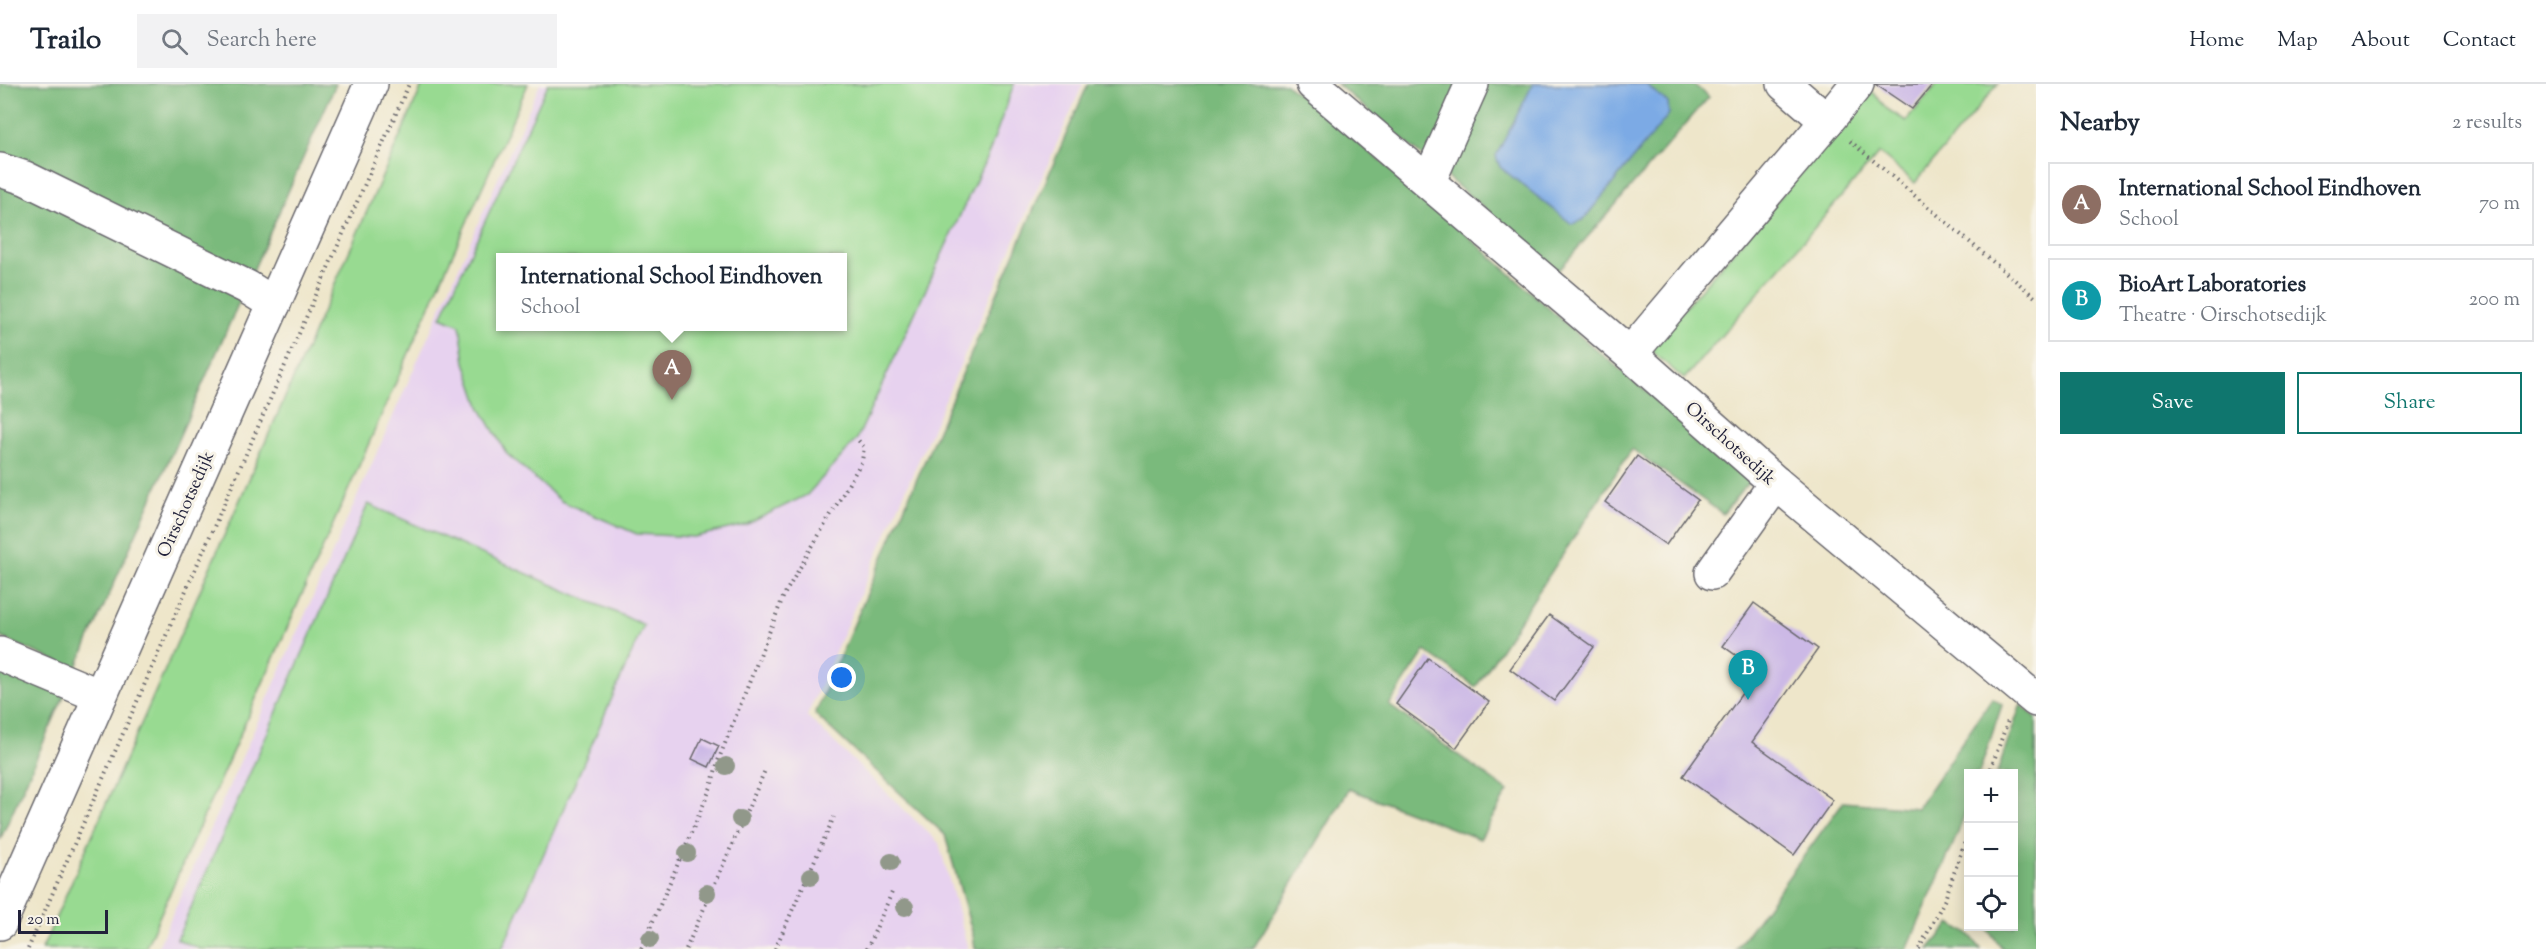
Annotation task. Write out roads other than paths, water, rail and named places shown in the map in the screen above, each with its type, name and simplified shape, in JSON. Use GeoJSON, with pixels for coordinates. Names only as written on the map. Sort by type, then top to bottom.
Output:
{"type":"FeatureCollection","features":[{"type":"Feature","properties":{"kind":"street","name":"Oirschotsedijk"},"geometry":{"type":"LineString","coordinates":[[0,923],[371,84]]}},
{"type":"Feature","properties":{"kind":"street","name":"Oirschotsedijk"},"geometry":{"type":"LineString","coordinates":[[1313,84],[1630,354],[1776,483],[2028,693]]}},
{"type":"Feature","properties":{"kind":"street"},"geometry":{"type":"LineString","coordinates":[[1429,181],[1472,84]]}},
{"type":"Feature","properties":{"kind":"street"},"geometry":{"type":"LineString","coordinates":[[1784,84],[1827,121]]}},
{"type":"Feature","properties":{"kind":"street"},"geometry":{"type":"LineString","coordinates":[[1630,354],[1857,84]]}},
{"type":"Feature","properties":{"kind":"street"},"geometry":{"type":"LineString","coordinates":[[0,170],[46,188],[247,287],[274,304]]}},
{"type":"Feature","properties":{"kind":"street"},"geometry":{"type":"LineString","coordinates":[[1712,573],[1776,483]]}},
{"type":"Feature","properties":{"kind":"street"},"geometry":{"type":"LineString","coordinates":[[0,654],[100,696]]}},
{"type":"Feature","properties":{"kind":"water"},"geometry":{"type":"Polygon","coordinates":[[[1533,84],[1645,84],[1668,103],[1669,114],[1583,220],[1572,224],[1500,167],[1496,156],[1533,84]]]}},
{"type":"Feature","properties":{"kind":"place","name":"International School Eindhoven"},"geometry":{"type":"Point","coordinates":[672,400]}},
{"type":"Feature","properties":{"kind":"place","name":"BioArt Laboratories"},"geometry":{"type":"Point","coordinates":[1748,700]}}]}
